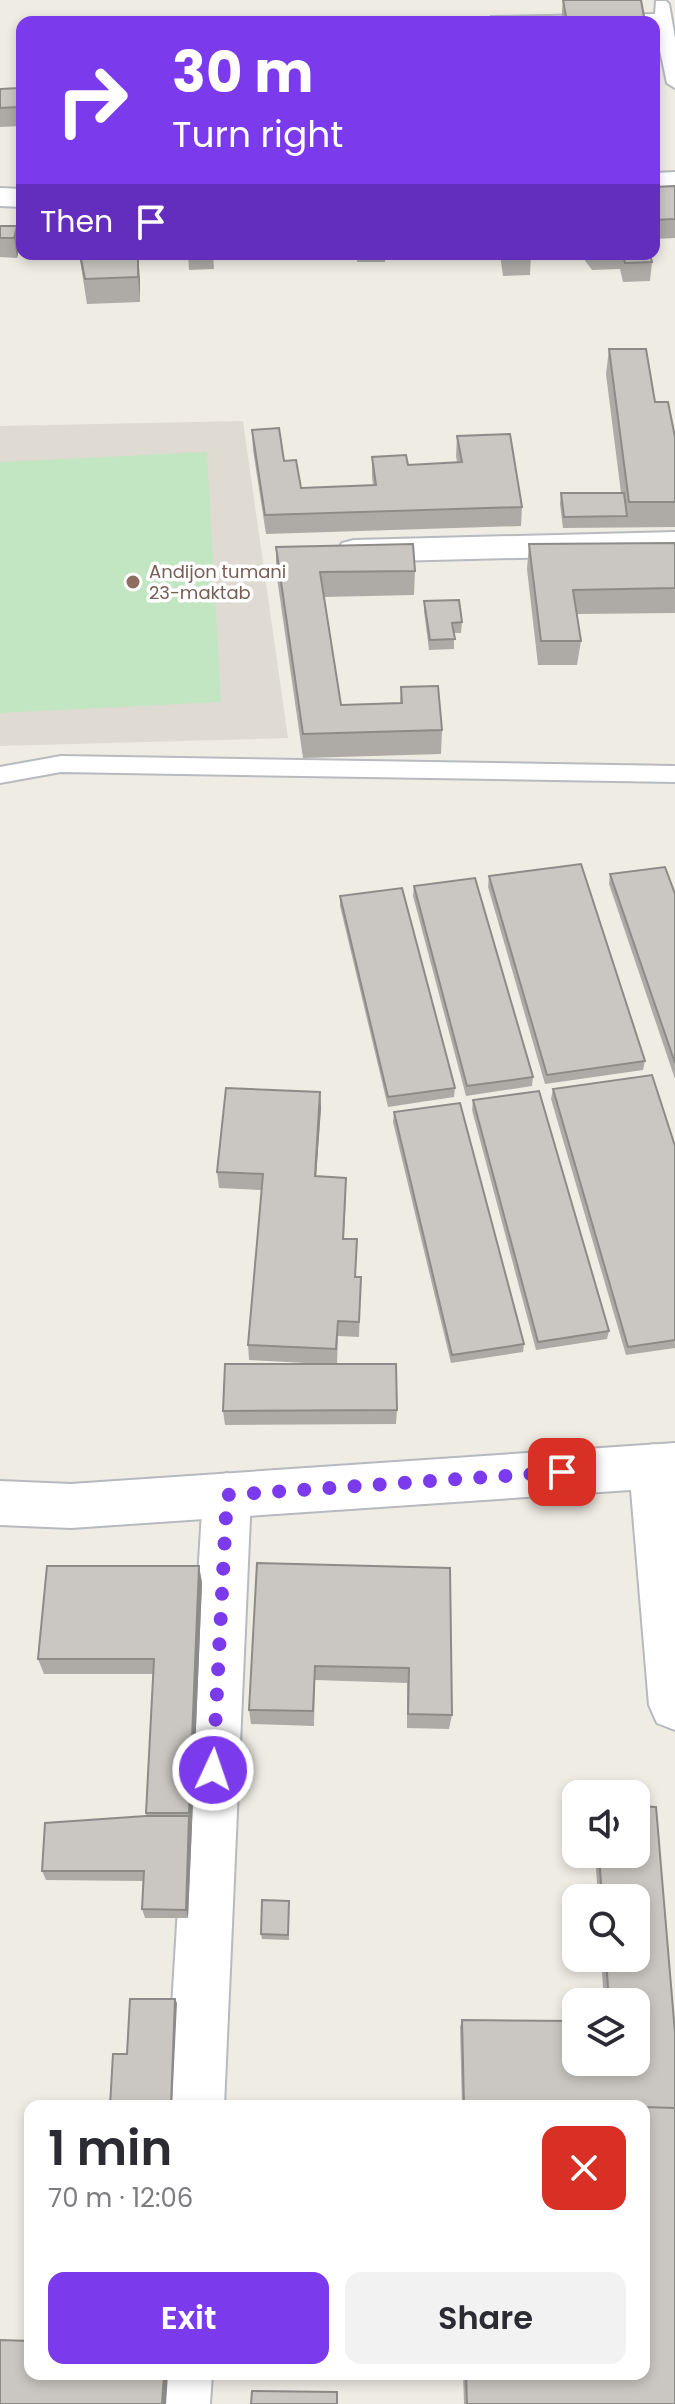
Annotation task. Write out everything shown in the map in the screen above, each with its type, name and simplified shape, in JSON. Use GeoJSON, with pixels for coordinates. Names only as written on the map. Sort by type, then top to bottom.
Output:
{"type":"FeatureCollection","features":[{"type":"Feature","properties":{"kind":"street"},"geometry":{"type":"LineString","coordinates":[[319,552],[675,543]]}},
{"type":"Feature","properties":{"kind":"street"},"geometry":{"type":"LineString","coordinates":[[0,1503],[71,1506],[664,1466],[675,1705]]}},
{"type":"Feature","properties":{"kind":"street"},"geometry":{"type":"LineString","coordinates":[[195,2100],[227,1495]]}},
{"type":"Feature","properties":{"kind":"street"},"geometry":{"type":"LineString","coordinates":[[179,2404],[181,2380]]}},
{"type":"Feature","properties":{"kind":"lane"},"geometry":{"type":"LineString","coordinates":[[660,0],[675,83]]}},
{"type":"Feature","properties":{"kind":"lane"},"geometry":{"type":"LineString","coordinates":[[660,18],[664,18]]}},
{"type":"Feature","properties":{"kind":"lane"},"geometry":{"type":"LineString","coordinates":[[0,775],[61,764],[675,774]]}},
{"type":"Feature","properties":{"kind":"shaded area","name":"Andijon tumani 23-maktab"},"geometry":{"type":"Polygon","coordinates":[[[243,421],[288,738],[0,746],[0,426],[243,421]]]}},
{"type":"Feature","properties":{"kind":"green space","name":"Andijon tumani 23-maktab"},"geometry":{"type":"Polygon","coordinates":[[[207,452],[221,702],[0,713],[0,462],[207,452]]]}},
{"type":"Feature","properties":{"kind":"building"},"geometry":{"type":"Polygon","coordinates":[[[563,0],[641,0],[644,16],[566,16],[563,0]]]}},
{"type":"Feature","properties":{"kind":"building"},"geometry":{"type":"Polygon","coordinates":[[[16,88],[16,107],[0,108],[0,89],[16,88]]]}},
{"type":"Feature","properties":{"kind":"building"},"geometry":{"type":"Polygon","coordinates":[[[675,186],[675,219],[660,220],[660,187],[675,186]]]}},
{"type":"Feature","properties":{"kind":"building"},"geometry":{"type":"Polygon","coordinates":[[[0,226],[16,226],[14,238],[0,238],[0,226]]]}},
{"type":"Feature","properties":{"kind":"building"},"geometry":{"type":"Polygon","coordinates":[[[81,260],[138,260],[138,277],[85,279],[81,260]]]}},
{"type":"Feature","properties":{"kind":"building"},"geometry":{"type":"Polygon","coordinates":[[[624,260],[652,262],[625,263],[624,260]]]}},
{"type":"Feature","properties":{"kind":"building"},"geometry":{"type":"Polygon","coordinates":[[[609,349],[646,349],[655,402],[668,402],[675,437],[675,502],[629,502],[609,349]]]}},
{"type":"Feature","properties":{"kind":"building"},"geometry":{"type":"Polygon","coordinates":[[[279,428],[284,461],[296,460],[301,488],[376,485],[372,457],[406,455],[408,465],[462,462],[457,436],[510,434],[522,507],[265,515],[252,430],[279,428]]]}},
{"type":"Feature","properties":{"kind":"building"},"geometry":{"type":"Polygon","coordinates":[[[561,493],[624,493],[627,516],[564,517],[561,493]]]}},
{"type":"Feature","properties":{"kind":"building"},"geometry":{"type":"Polygon","coordinates":[[[675,543],[675,588],[573,590],[581,641],[541,641],[529,544],[675,543]]]}},
{"type":"Feature","properties":{"kind":"building"},"geometry":{"type":"Polygon","coordinates":[[[413,544],[415,571],[320,572],[341,705],[402,703],[401,687],[438,686],[442,730],[303,734],[276,547],[413,544]]]}},
{"type":"Feature","properties":{"kind":"building"},"geometry":{"type":"Polygon","coordinates":[[[459,600],[462,622],[452,623],[455,639],[430,640],[424,601],[459,600]]]}},
{"type":"Feature","properties":{"kind":"building"},"geometry":{"type":"Polygon","coordinates":[[[581,864],[645,1061],[547,1075],[489,876],[581,864]]]}},
{"type":"Feature","properties":{"kind":"building"},"geometry":{"type":"Polygon","coordinates":[[[665,867],[675,894],[675,1063],[610,874],[665,867]]]}},
{"type":"Feature","properties":{"kind":"building"},"geometry":{"type":"Polygon","coordinates":[[[475,878],[533,1077],[467,1086],[414,886],[475,878]]]}},
{"type":"Feature","properties":{"kind":"building"},"geometry":{"type":"Polygon","coordinates":[[[402,888],[455,1088],[388,1097],[340,896],[402,888]]]}},
{"type":"Feature","properties":{"kind":"building"},"geometry":{"type":"Polygon","coordinates":[[[652,1075],[675,1146],[675,1340],[628,1347],[553,1089],[652,1075]]]}},
{"type":"Feature","properties":{"kind":"building"},"geometry":{"type":"Polygon","coordinates":[[[226,1088],[320,1092],[315,1176],[346,1178],[343,1239],[357,1239],[355,1277],[361,1277],[359,1322],[338,1321],[336,1349],[248,1345],[263,1174],[217,1172],[226,1088]]]}},
{"type":"Feature","properties":{"kind":"building"},"geometry":{"type":"Polygon","coordinates":[[[539,1091],[609,1331],[538,1342],[473,1100],[539,1091]]]}},
{"type":"Feature","properties":{"kind":"building"},"geometry":{"type":"Polygon","coordinates":[[[460,1103],[524,1344],[452,1355],[394,1112],[460,1103]]]}},
{"type":"Feature","properties":{"kind":"building"},"geometry":{"type":"Polygon","coordinates":[[[225,1364],[396,1364],[397,1410],[223,1411],[225,1364]]]}},
{"type":"Feature","properties":{"kind":"building"},"geometry":{"type":"Polygon","coordinates":[[[257,1563],[450,1568],[452,1715],[408,1714],[409,1668],[315,1666],[313,1711],[249,1710],[257,1563]]]}},
{"type":"Feature","properties":{"kind":"building"},"geometry":{"type":"Polygon","coordinates":[[[47,1566],[199,1566],[189,1813],[146,1813],[154,1659],[38,1659],[47,1566]]]}},
{"type":"Feature","properties":{"kind":"building"},"geometry":{"type":"Polygon","coordinates":[[[650,1807],[656,1807],[675,2033],[675,2108],[650,2107],[650,2100],[464,2100],[462,2020],[562,2021],[562,2076],[650,2076],[650,1988],[608,1988],[607,1972],[650,1972],[650,1884],[601,1884],[600,1868],[650,1868],[650,1807]]]}},
{"type":"Feature","properties":{"kind":"building"},"geometry":{"type":"Polygon","coordinates":[[[189,1816],[186,1910],[142,1909],[144,1871],[42,1871],[45,1823],[189,1816]]]}},
{"type":"Feature","properties":{"kind":"building"},"geometry":{"type":"Polygon","coordinates":[[[262,1900],[289,1901],[288,1935],[261,1934],[262,1900]]]}},
{"type":"Feature","properties":{"kind":"building"},"geometry":{"type":"Polygon","coordinates":[[[130,1999],[175,1999],[171,2100],[110,2100],[113,2054],[127,2054],[130,1999]]]}},
{"type":"Feature","properties":{"kind":"building"},"geometry":{"type":"Polygon","coordinates":[[[650,2107],[675,2108],[675,2404],[467,2404],[466,2380],[650,2380],[650,2107]]]}},
{"type":"Feature","properties":{"kind":"building"},"geometry":{"type":"Polygon","coordinates":[[[0,2340],[24,2341],[24,2380],[164,2380],[162,2404],[0,2404],[0,2340]]]}},
{"type":"Feature","properties":{"kind":"building"},"geometry":{"type":"Polygon","coordinates":[[[252,2391],[337,2392],[337,2404],[251,2404],[252,2391]]]}},
{"type":"Feature","properties":{"kind":"place","name":"Andijon tumani 23-maktab"},"geometry":{"type":"Point","coordinates":[133,582]}},
{"type":"Feature","properties":{"kind":"route"},"geometry":{"type":"LineString","coordinates":[[213,1770],[227,1495],[562,1472]]}}]}
